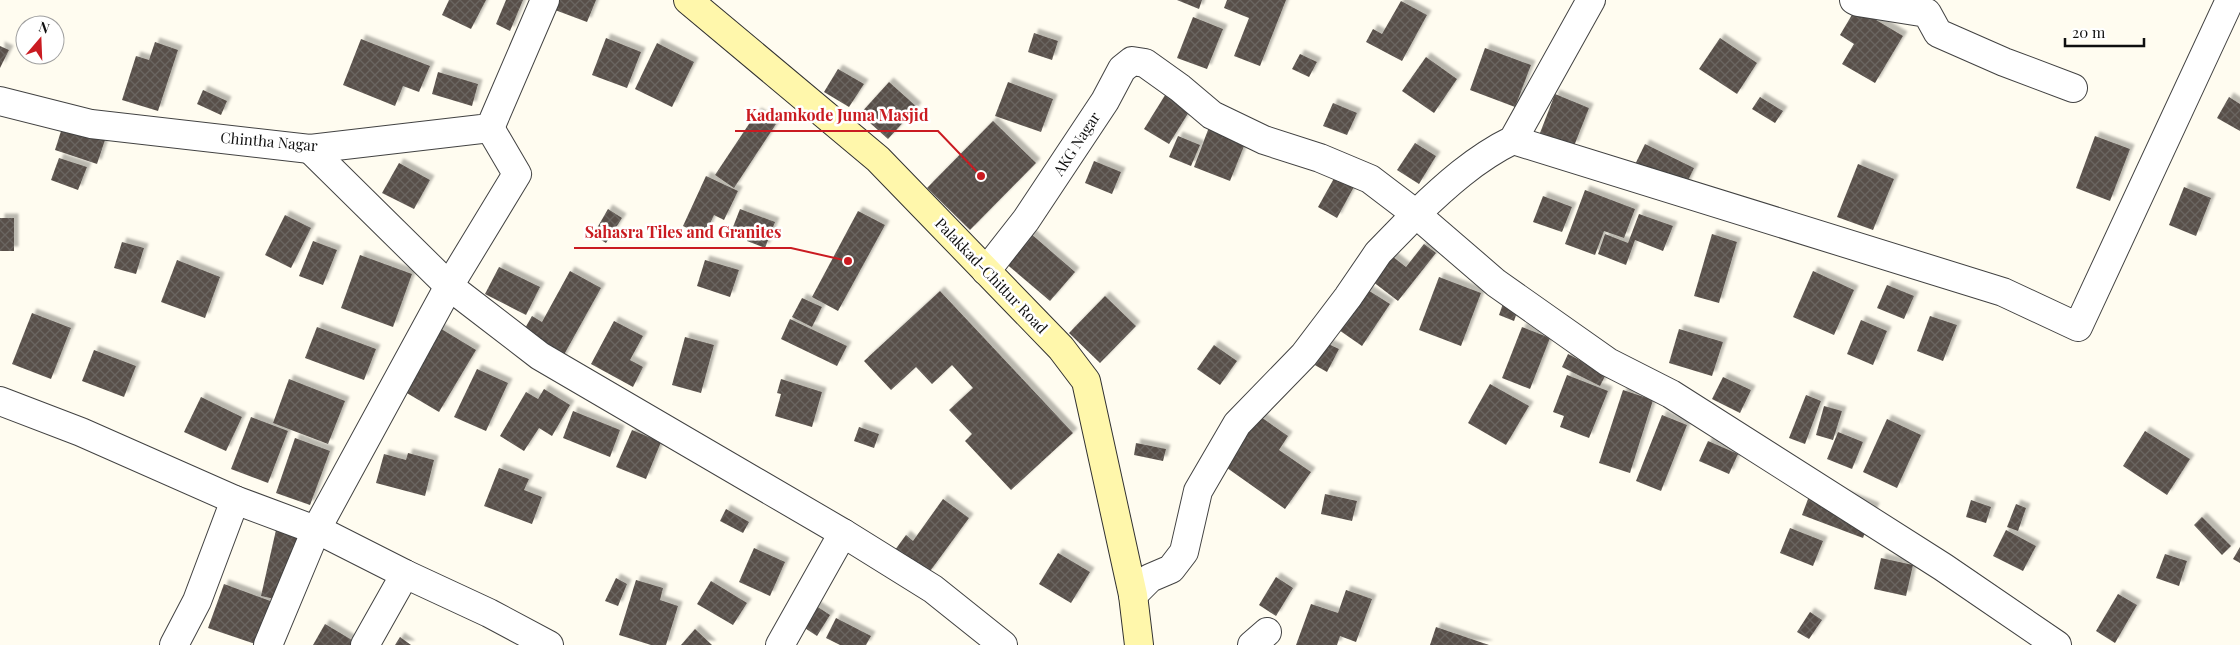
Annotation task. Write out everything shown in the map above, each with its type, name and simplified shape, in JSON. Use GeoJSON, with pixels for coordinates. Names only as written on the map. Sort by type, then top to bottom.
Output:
{"type":"FeatureCollection","features":[{"type":"Feature","properties":{"kind":"main road","name":"Palakkad-Chittur Road"},"geometry":{"type":"LineString","coordinates":[[688,0],[878,159],[1062,348],[1086,381],[1133,595],[1140,645]]}},
{"type":"Feature","properties":{"kind":"street"},"geometry":{"type":"LineString","coordinates":[[268,645],[316,530],[449,286],[517,174],[490,128],[545,0]]}},
{"type":"Feature","properties":{"kind":"street"},"geometry":{"type":"LineString","coordinates":[[1133,595],[1150,578],[1171,569],[1184,552],[1198,491],[1237,424],[1304,355],[1378,253],[1447,184],[1493,150],[1513,140],[1591,0]]}},
{"type":"Feature","properties":{"kind":"street"},"geometry":{"type":"LineString","coordinates":[[1854,0],[1927,13],[1938,33],[2004,62],[2073,88]]}},
{"type":"Feature","properties":{"kind":"street"},"geometry":{"type":"LineString","coordinates":[[1513,140],[2003,292],[2078,327],[2230,0]]}},
{"type":"Feature","properties":{"kind":"street","name":"AKG Nagar"},"geometry":{"type":"LineString","coordinates":[[986,271],[1026,220],[1105,101],[1122,68],[1132,61],[1145,63],[1220,119],[1264,140],[1320,158],[1370,179],[1416,214],[1496,284],[1608,362],[1670,394],[1943,567],[2057,645]]}},
{"type":"Feature","properties":{"kind":"street","name":"Chintha Nagar"},"geometry":{"type":"LineString","coordinates":[[0,101],[91,124],[310,149],[490,128]]}},
{"type":"Feature","properties":{"kind":"street"},"geometry":{"type":"LineString","coordinates":[[310,149],[449,286],[540,356],[843,533],[933,589],[1003,645]]}},
{"type":"Feature","properties":{"kind":"street"},"geometry":{"type":"LineString","coordinates":[[0,401],[80,432],[235,500],[316,530],[489,613],[549,645]]}},
{"type":"Feature","properties":{"kind":"street"},"geometry":{"type":"LineString","coordinates":[[174,645],[197,601],[235,500]]}},
{"type":"Feature","properties":{"kind":"street"},"geometry":{"type":"LineString","coordinates":[[780,645],[843,533]]}},
{"type":"Feature","properties":{"kind":"street"},"geometry":{"type":"LineString","coordinates":[[365,645],[405,574]]}},
{"type":"Feature","properties":{"kind":"building"},"geometry":{"type":"Polygon","coordinates":[[[449,0],[486,0],[471,29],[442,15],[449,0]]]}},
{"type":"Feature","properties":{"kind":"building"},"geometry":{"type":"Polygon","coordinates":[[[506,0],[523,0],[510,31],[496,24],[506,0]]]}},
{"type":"Feature","properties":{"kind":"building"},"geometry":{"type":"Polygon","coordinates":[[[559,0],[596,0],[587,22],[555,10],[559,0]]]}},
{"type":"Feature","properties":{"kind":"building"},"geometry":{"type":"Polygon","coordinates":[[[1177,0],[1202,0],[1199,9],[1177,0]]]}},
{"type":"Feature","properties":{"kind":"building"},"geometry":{"type":"Polygon","coordinates":[[[1227,0],[1286,0],[1260,66],[1234,56],[1249,18],[1224,8],[1227,0]]]}},
{"type":"Feature","properties":{"kind":"building"},"geometry":{"type":"Polygon","coordinates":[[[1401,1],[1427,15],[1402,61],[1366,42],[1373,29],[1382,34],[1401,1]]]}},
{"type":"Feature","properties":{"kind":"building"},"geometry":{"type":"Polygon","coordinates":[[[1856,8],[1903,36],[1875,83],[1842,64],[1854,44],[1840,35],[1856,8]]]}},
{"type":"Feature","properties":{"kind":"building"},"geometry":{"type":"Polygon","coordinates":[[[1193,17],[1223,29],[1207,69],[1177,58],[1193,17]]]}},
{"type":"Feature","properties":{"kind":"building"},"geometry":{"type":"Polygon","coordinates":[[[1034,33],[1058,41],[1052,60],[1028,52],[1034,33]]]}},
{"type":"Feature","properties":{"kind":"building"},"geometry":{"type":"Polygon","coordinates":[[[606,38],[641,52],[627,88],[592,75],[606,38]]]}},
{"type":"Feature","properties":{"kind":"building"},"geometry":{"type":"Polygon","coordinates":[[[1720,38],[1757,63],[1737,94],[1699,69],[1720,38]]]}},
{"type":"Feature","properties":{"kind":"building"},"geometry":{"type":"Polygon","coordinates":[[[361,39],[430,66],[419,92],[403,86],[395,106],[343,85],[361,39]]]}},
{"type":"Feature","properties":{"kind":"building"},"geometry":{"type":"Polygon","coordinates":[[[155,42],[178,50],[158,111],[122,100],[136,56],[149,60],[155,42]]]}},
{"type":"Feature","properties":{"kind":"building"},"geometry":{"type":"Polygon","coordinates":[[[657,43],[694,62],[672,107],[635,89],[657,43]]]}},
{"type":"Feature","properties":{"kind":"building"},"geometry":{"type":"Polygon","coordinates":[[[0,46],[9,50],[0,68],[0,46]]]}},
{"type":"Feature","properties":{"kind":"building"},"geometry":{"type":"Polygon","coordinates":[[[1485,48],[1531,65],[1515,107],[1470,90],[1485,48]]]}},
{"type":"Feature","properties":{"kind":"building"},"geometry":{"type":"Polygon","coordinates":[[[1300,54],[1317,62],[1309,77],[1292,69],[1300,54]]]}},
{"type":"Feature","properties":{"kind":"building"},"geometry":{"type":"Polygon","coordinates":[[[1426,57],[1457,79],[1434,113],[1402,91],[1426,57]]]}},
{"type":"Feature","properties":{"kind":"building"},"geometry":{"type":"Polygon","coordinates":[[[838,69],[864,84],[849,107],[824,92],[838,69]]]}},
{"type":"Feature","properties":{"kind":"building"},"geometry":{"type":"Polygon","coordinates":[[[438,72],[478,84],[472,106],[432,94],[438,72]]]}},
{"type":"Feature","properties":{"kind":"building"},"geometry":{"type":"Polygon","coordinates":[[[889,82],[917,107],[888,139],[860,114],[889,82]]]}},
{"type":"Feature","properties":{"kind":"building"},"geometry":{"type":"Polygon","coordinates":[[[1008,82],[1053,99],[1041,132],[995,116],[1008,82]]]}},
{"type":"Feature","properties":{"kind":"building"},"geometry":{"type":"Polygon","coordinates":[[[203,90],[227,101],[221,115],[197,104],[203,90]]]}},
{"type":"Feature","properties":{"kind":"building"},"geometry":{"type":"Polygon","coordinates":[[[1167,92],[1192,107],[1169,144],[1144,129],[1167,92]]]}},
{"type":"Feature","properties":{"kind":"building"},"geometry":{"type":"Polygon","coordinates":[[[1555,94],[1589,108],[1574,146],[1540,133],[1555,94]]]}},
{"type":"Feature","properties":{"kind":"building"},"geometry":{"type":"Polygon","coordinates":[[[1760,97],[1783,111],[1775,123],[1752,109],[1760,97]]]}},
{"type":"Feature","properties":{"kind":"building"},"geometry":{"type":"Polygon","coordinates":[[[2229,97],[2240,104],[2240,131],[2217,118],[2229,97]]]}},
{"type":"Feature","properties":{"kind":"building"},"geometry":{"type":"Polygon","coordinates":[[[1333,103],[1357,113],[1347,135],[1323,126],[1333,103]]]}},
{"type":"Feature","properties":{"kind":"building"},"geometry":{"type":"Polygon","coordinates":[[[757,112],[776,124],[734,188],[715,175],[757,112]]]}},
{"type":"Feature","properties":{"kind":"building"},"geometry":{"type":"Polygon","coordinates":[[[993,121],[1036,163],[970,230],[927,188],[993,121]]]}},
{"type":"Feature","properties":{"kind":"building"},"geometry":{"type":"Polygon","coordinates":[[[1211,122],[1248,136],[1230,181],[1194,167],[1211,122]]]}},
{"type":"Feature","properties":{"kind":"building"},"geometry":{"type":"Polygon","coordinates":[[[62,128],[105,140],[97,164],[55,150],[62,128]]]}},
{"type":"Feature","properties":{"kind":"building"},"geometry":{"type":"Polygon","coordinates":[[[1178,136],[1200,145],[1191,166],[1169,157],[1178,136]]]}},
{"type":"Feature","properties":{"kind":"building"},"geometry":{"type":"Polygon","coordinates":[[[2095,136],[2130,149],[2110,201],[2076,188],[2095,136]]]}},
{"type":"Feature","properties":{"kind":"building"},"geometry":{"type":"Polygon","coordinates":[[[1415,143],[1436,156],[1419,184],[1397,170],[1415,143]]]}},
{"type":"Feature","properties":{"kind":"building"},"geometry":{"type":"Polygon","coordinates":[[[1645,144],[1694,168],[1676,205],[1627,181],[1645,144]]]}},
{"type":"Feature","properties":{"kind":"building"},"geometry":{"type":"Polygon","coordinates":[[[59,158],[87,167],[78,190],[51,180],[59,158]]]}},
{"type":"Feature","properties":{"kind":"building"},"geometry":{"type":"Polygon","coordinates":[[[1094,161],[1121,172],[1112,194],[1085,183],[1094,161]]]}},
{"type":"Feature","properties":{"kind":"building"},"geometry":{"type":"Polygon","coordinates":[[[399,163],[430,180],[414,209],[382,193],[399,163]]]}},
{"type":"Feature","properties":{"kind":"building"},"geometry":{"type":"Polygon","coordinates":[[[1858,164],[1894,179],[1873,230],[1837,217],[1858,164]]]}},
{"type":"Feature","properties":{"kind":"building"},"geometry":{"type":"Polygon","coordinates":[[[1337,173],[1356,183],[1337,218],[1318,207],[1337,173]]]}},
{"type":"Feature","properties":{"kind":"building"},"geometry":{"type":"Polygon","coordinates":[[[706,176],[738,191],[724,220],[714,215],[704,236],[683,226],[706,176]]]}},
{"type":"Feature","properties":{"kind":"building"},"geometry":{"type":"Polygon","coordinates":[[[2184,187],[2211,198],[2196,236],[2169,225],[2184,187]]]}},
{"type":"Feature","properties":{"kind":"building"},"geometry":{"type":"Polygon","coordinates":[[[1585,190],[1635,209],[1624,238],[1604,231],[1595,255],[1565,244],[1585,190]]]}},
{"type":"Feature","properties":{"kind":"building"},"geometry":{"type":"Polygon","coordinates":[[[1543,196],[1572,207],[1562,232],[1533,222],[1543,196]]]}},
{"type":"Feature","properties":{"kind":"building"},"geometry":{"type":"Polygon","coordinates":[[[608,209],[622,218],[606,243],[593,235],[608,209]]]}},
{"type":"Feature","properties":{"kind":"building"},"geometry":{"type":"Polygon","coordinates":[[[740,209],[775,222],[765,248],[747,241],[750,233],[733,227],[740,209]]]}},
{"type":"Feature","properties":{"kind":"building"},"geometry":{"type":"Polygon","coordinates":[[[858,211],[885,225],[838,311],[812,297],[858,211]]]}},
{"type":"Feature","properties":{"kind":"building"},"geometry":{"type":"Polygon","coordinates":[[[1639,214],[1673,226],[1663,251],[1635,240],[1626,265],[1598,254],[1605,234],[1628,243],[1639,214]]]}},
{"type":"Feature","properties":{"kind":"building"},"geometry":{"type":"Polygon","coordinates":[[[285,215],[311,228],[291,268],[265,255],[285,215]]]}},
{"type":"Feature","properties":{"kind":"building"},"geometry":{"type":"Polygon","coordinates":[[[0,218],[14,218],[14,251],[0,251],[0,218]]]}},
{"type":"Feature","properties":{"kind":"building"},"geometry":{"type":"Polygon","coordinates":[[[1030,233],[1075,272],[1050,301],[1004,262],[1030,233]]]}},
{"type":"Feature","properties":{"kind":"building"},"geometry":{"type":"Polygon","coordinates":[[[1712,234],[1737,242],[1719,303],[1694,296],[1712,234]]]}},
{"type":"Feature","properties":{"kind":"building"},"geometry":{"type":"Polygon","coordinates":[[[313,241],[337,250],[323,285],[299,276],[313,241]]]}},
{"type":"Feature","properties":{"kind":"building"},"geometry":{"type":"Polygon","coordinates":[[[122,242],[144,248],[136,274],[114,268],[122,242]]]}},
{"type":"Feature","properties":{"kind":"building"},"geometry":{"type":"Polygon","coordinates":[[[1424,244],[1436,253],[1398,301],[1368,278],[1388,253],[1406,267],[1424,244]]]}},
{"type":"Feature","properties":{"kind":"building"},"geometry":{"type":"Polygon","coordinates":[[[360,255],[412,274],[393,327],[341,308],[360,255]]]}},
{"type":"Feature","properties":{"kind":"building"},"geometry":{"type":"Polygon","coordinates":[[[177,260],[220,277],[205,318],[161,302],[177,260]]]}},
{"type":"Feature","properties":{"kind":"building"},"geometry":{"type":"Polygon","coordinates":[[[705,260],[739,270],[730,297],[697,286],[705,260]]]}},
{"type":"Feature","properties":{"kind":"building"},"geometry":{"type":"Polygon","coordinates":[[[499,267],[540,287],[526,315],[485,294],[499,267]]]}},
{"type":"Feature","properties":{"kind":"building"},"geometry":{"type":"Polygon","coordinates":[[[570,271],[601,288],[561,360],[520,337],[532,316],[542,322],[570,271]]]}},
{"type":"Feature","properties":{"kind":"building"},"geometry":{"type":"Polygon","coordinates":[[[1813,271],[1854,290],[1834,335],[1793,317],[1813,271]]]}},
{"type":"Feature","properties":{"kind":"building"},"geometry":{"type":"Polygon","coordinates":[[[1439,277],[1481,293],[1461,346],[1419,330],[1439,277]]]}},
{"type":"Feature","properties":{"kind":"building"},"geometry":{"type":"Polygon","coordinates":[[[1887,285],[1914,296],[1904,319],[1877,308],[1887,285]]]}},
{"type":"Feature","properties":{"kind":"building"},"geometry":{"type":"Polygon","coordinates":[[[1363,287],[1390,304],[1362,346],[1336,328],[1363,287]]]}},
{"type":"Feature","properties":{"kind":"building"},"geometry":{"type":"Polygon","coordinates":[[[940,291],[1073,433],[1011,490],[965,441],[972,434],[949,410],[973,388],[952,365],[932,384],[916,367],[891,390],[864,361],[940,291]]]}},
{"type":"Feature","properties":{"kind":"building"},"geometry":{"type":"Polygon","coordinates":[[[1105,296],[1136,326],[1100,363],[1069,333],[1105,296]]]}},
{"type":"Feature","properties":{"kind":"building"},"geometry":{"type":"Polygon","coordinates":[[[802,298],[822,307],[812,327],[792,317],[802,298]]]}},
{"type":"Feature","properties":{"kind":"building"},"geometry":{"type":"Polygon","coordinates":[[[1505,298],[1520,304],[1514,321],[1499,315],[1505,298]]]}},
{"type":"Feature","properties":{"kind":"building"},"geometry":{"type":"Polygon","coordinates":[[[32,313],[71,328],[51,379],[12,364],[32,313]]]}},
{"type":"Feature","properties":{"kind":"building"},"geometry":{"type":"Polygon","coordinates":[[[1930,316],[1957,325],[1943,361],[1917,351],[1930,316]]]}},
{"type":"Feature","properties":{"kind":"building"},"geometry":{"type":"Polygon","coordinates":[[[790,319],[847,346],[837,366],[781,339],[790,319]]]}},
{"type":"Feature","properties":{"kind":"building"},"geometry":{"type":"Polygon","coordinates":[[[1861,320],[1887,331],[1873,365],[1847,354],[1861,320]]]}},
{"type":"Feature","properties":{"kind":"building"},"geometry":{"type":"Polygon","coordinates":[[[614,321],[643,336],[630,360],[643,367],[633,387],[591,364],[614,321]]]}},
{"type":"Feature","properties":{"kind":"building"},"geometry":{"type":"Polygon","coordinates":[[[317,327],[376,349],[364,380],[305,358],[317,327]]]}},
{"type":"Feature","properties":{"kind":"building"},"geometry":{"type":"Polygon","coordinates":[[[438,327],[476,350],[439,412],[400,389],[438,327]]]}},
{"type":"Feature","properties":{"kind":"building"},"geometry":{"type":"Polygon","coordinates":[[[1522,327],[1550,338],[1530,389],[1502,378],[1522,327]]]}},
{"type":"Feature","properties":{"kind":"building"},"geometry":{"type":"Polygon","coordinates":[[[1679,329],[1723,342],[1712,376],[1669,363],[1679,329]]]}},
{"type":"Feature","properties":{"kind":"building"},"geometry":{"type":"Polygon","coordinates":[[[685,337],[714,345],[701,393],[672,385],[685,337]]]}},
{"type":"Feature","properties":{"kind":"building"},"geometry":{"type":"Polygon","coordinates":[[[1324,342],[1339,349],[1327,372],[1313,364],[1324,342]]]}},
{"type":"Feature","properties":{"kind":"building"},"geometry":{"type":"Polygon","coordinates":[[[1214,345],[1237,361],[1220,385],[1197,369],[1214,345]]]}},
{"type":"Feature","properties":{"kind":"building"},"geometry":{"type":"Polygon","coordinates":[[[94,350],[136,366],[124,397],[82,381],[94,350]]]}},
{"type":"Feature","properties":{"kind":"building"},"geometry":{"type":"Polygon","coordinates":[[[1568,354],[1606,374],[1600,386],[1562,367],[1568,354]]]}},
{"type":"Feature","properties":{"kind":"building"},"geometry":{"type":"Polygon","coordinates":[[[477,369],[508,383],[486,431],[454,417],[477,369]]]}},
{"type":"Feature","properties":{"kind":"building"},"geometry":{"type":"Polygon","coordinates":[[[1567,375],[1608,391],[1589,438],[1560,427],[1564,416],[1553,412],[1567,375]]]}},
{"type":"Feature","properties":{"kind":"building"},"geometry":{"type":"Polygon","coordinates":[[[1723,377],[1751,390],[1740,413],[1712,399],[1723,377]]]}},
{"type":"Feature","properties":{"kind":"building"},"geometry":{"type":"Polygon","coordinates":[[[289,379],[345,401],[328,444],[273,423],[289,379]]]}},
{"type":"Feature","properties":{"kind":"building"},"geometry":{"type":"Polygon","coordinates":[[[781,379],[822,392],[812,427],[775,416],[781,394],[777,393],[781,379]]]}},
{"type":"Feature","properties":{"kind":"building"},"geometry":{"type":"Polygon","coordinates":[[[1490,384],[1529,406],[1506,445],[1468,423],[1490,384]]]}},
{"type":"Feature","properties":{"kind":"building"},"geometry":{"type":"Polygon","coordinates":[[[544,389],[570,405],[552,436],[539,428],[524,451],[500,436],[526,392],[538,399],[544,389]]]}},
{"type":"Feature","properties":{"kind":"building"},"geometry":{"type":"Polygon","coordinates":[[[1623,390],[1653,400],[1630,473],[1599,463],[1623,390]]]}},
{"type":"Feature","properties":{"kind":"building"},"geometry":{"type":"Polygon","coordinates":[[[1806,395],[1821,401],[1805,444],[1789,438],[1806,395]]]}},
{"type":"Feature","properties":{"kind":"building"},"geometry":{"type":"Polygon","coordinates":[[[201,397],[242,417],[226,451],[184,432],[201,397]]]}},
{"type":"Feature","properties":{"kind":"building"},"geometry":{"type":"Polygon","coordinates":[[[1824,406],[1842,411],[1833,440],[1816,435],[1824,406]]]}},
{"type":"Feature","properties":{"kind":"building"},"geometry":{"type":"Polygon","coordinates":[[[573,411],[620,430],[610,457],[563,438],[573,411]]]}},
{"type":"Feature","properties":{"kind":"building"},"geometry":{"type":"Polygon","coordinates":[[[1255,413],[1288,436],[1279,450],[1311,472],[1285,509],[1220,463],[1255,413]]]}},
{"type":"Feature","properties":{"kind":"building"},"geometry":{"type":"Polygon","coordinates":[[[1662,415],[1687,425],[1661,491],[1636,481],[1662,415]]]}},
{"type":"Feature","properties":{"kind":"building"},"geometry":{"type":"Polygon","coordinates":[[[251,417],[288,431],[268,483],[231,469],[251,417]]]}},
{"type":"Feature","properties":{"kind":"building"},"geometry":{"type":"Polygon","coordinates":[[[1887,419],[1921,435],[1897,488],[1863,472],[1887,419]]]}},
{"type":"Feature","properties":{"kind":"building"},"geometry":{"type":"Polygon","coordinates":[[[859,427],[879,434],[874,448],[854,441],[859,427]]]}},
{"type":"Feature","properties":{"kind":"building"},"geometry":{"type":"Polygon","coordinates":[[[632,430],[661,442],[646,479],[616,467],[632,430]]]}},
{"type":"Feature","properties":{"kind":"building"},"geometry":{"type":"Polygon","coordinates":[[[2145,431],[2190,459],[2167,495],[2123,466],[2145,431]]]}},
{"type":"Feature","properties":{"kind":"building"},"geometry":{"type":"Polygon","coordinates":[[[1838,432],[1863,442],[1852,469],[1827,459],[1838,432]]]}},
{"type":"Feature","properties":{"kind":"building"},"geometry":{"type":"Polygon","coordinates":[[[295,438],[330,451],[310,505],[276,493],[295,438]]]}},
{"type":"Feature","properties":{"kind":"building"},"geometry":{"type":"Polygon","coordinates":[[[1708,441],[1738,454],[1729,474],[1699,461],[1708,441]]]}},
{"type":"Feature","properties":{"kind":"building"},"geometry":{"type":"Polygon","coordinates":[[[1136,443],[1166,449],[1163,461],[1134,455],[1136,443]]]}},
{"type":"Feature","properties":{"kind":"building"},"geometry":{"type":"Polygon","coordinates":[[[408,453],[434,460],[425,496],[376,483],[384,454],[406,460],[408,453]]]}},
{"type":"Feature","properties":{"kind":"building"},"geometry":{"type":"Polygon","coordinates":[[[499,468],[529,479],[524,490],[542,497],[532,524],[484,506],[499,468]]]}},
{"type":"Feature","properties":{"kind":"building"},"geometry":{"type":"Polygon","coordinates":[[[1814,483],[1875,507],[1863,538],[1802,515],[1814,483]]]}},
{"type":"Feature","properties":{"kind":"building"},"geometry":{"type":"Polygon","coordinates":[[[1325,494],[1357,501],[1352,521],[1321,514],[1325,494]]]}},
{"type":"Feature","properties":{"kind":"building"},"geometry":{"type":"Polygon","coordinates":[[[943,499],[969,518],[928,574],[895,550],[906,535],[913,541],[943,499]]]}},
{"type":"Feature","properties":{"kind":"building"},"geometry":{"type":"Polygon","coordinates":[[[1971,500],[1991,507],[1986,523],[1966,517],[1971,500]]]}},
{"type":"Feature","properties":{"kind":"building"},"geometry":{"type":"Polygon","coordinates":[[[2016,504],[2026,508],[2018,531],[2007,527],[2016,504]]]}},
{"type":"Feature","properties":{"kind":"building"},"geometry":{"type":"Polygon","coordinates":[[[726,509],[749,522],[743,533],[720,521],[726,509]]]}},
{"type":"Feature","properties":{"kind":"building"},"geometry":{"type":"Polygon","coordinates":[[[2202,517],[2231,546],[2222,555],[2194,525],[2202,517]]]}},
{"type":"Feature","properties":{"kind":"building"},"geometry":{"type":"Polygon","coordinates":[[[1790,528],[1823,541],[1813,566],[1780,553],[1790,528]]]}},
{"type":"Feature","properties":{"kind":"building"},"geometry":{"type":"Polygon","coordinates":[[[276,530],[298,535],[284,601],[261,596],[276,530]]]}},
{"type":"Feature","properties":{"kind":"building"},"geometry":{"type":"Polygon","coordinates":[[[2006,530],[2036,546],[2023,571],[1993,556],[2006,530]]]}},
{"type":"Feature","properties":{"kind":"building"},"geometry":{"type":"Polygon","coordinates":[[[2240,547],[2240,563],[2233,559],[2240,547]]]}},
{"type":"Feature","properties":{"kind":"building"},"geometry":{"type":"Polygon","coordinates":[[[754,548],[785,562],[770,596],[739,582],[754,548]]]}},
{"type":"Feature","properties":{"kind":"building"},"geometry":{"type":"Polygon","coordinates":[[[1058,553],[1090,572],[1071,603],[1039,584],[1058,553]]]}},
{"type":"Feature","properties":{"kind":"building"},"geometry":{"type":"Polygon","coordinates":[[[2165,554],[2187,561],[2179,586],[2156,578],[2165,554]]]}},
{"type":"Feature","properties":{"kind":"building"},"geometry":{"type":"Polygon","coordinates":[[[1881,558],[1913,565],[1906,596],[1874,589],[1881,558]]]}},
{"type":"Feature","properties":{"kind":"building"},"geometry":{"type":"Polygon","coordinates":[[[1276,577],[1293,588],[1276,616],[1259,605],[1276,577]]]}},
{"type":"Feature","properties":{"kind":"building"},"geometry":{"type":"Polygon","coordinates":[[[616,578],[627,584],[618,606],[605,601],[616,578]]]}},
{"type":"Feature","properties":{"kind":"building"},"geometry":{"type":"Polygon","coordinates":[[[636,580],[663,588],[660,600],[678,606],[666,645],[651,645],[619,635],[636,580]]]}},
{"type":"Feature","properties":{"kind":"building"},"geometry":{"type":"Polygon","coordinates":[[[711,581],[747,603],[733,625],[697,604],[711,581]]]}},
{"type":"Feature","properties":{"kind":"building"},"geometry":{"type":"Polygon","coordinates":[[[224,584],[273,602],[258,645],[208,628],[224,584]]]}},
{"type":"Feature","properties":{"kind":"building"},"geometry":{"type":"Polygon","coordinates":[[[1346,590],[1372,599],[1356,642],[1340,636],[1337,645],[1296,645],[1311,604],[1338,613],[1346,590]]]}},
{"type":"Feature","properties":{"kind":"building"},"geometry":{"type":"Polygon","coordinates":[[[2118,594],[2137,605],[2115,643],[2096,631],[2118,594]]]}},
{"type":"Feature","properties":{"kind":"building"},"geometry":{"type":"Polygon","coordinates":[[[810,602],[830,615],[817,636],[797,623],[810,602]]]}},
{"type":"Feature","properties":{"kind":"building"},"geometry":{"type":"Polygon","coordinates":[[[1810,612],[1822,620],[1809,639],[1797,632],[1810,612]]]}},
{"type":"Feature","properties":{"kind":"building"},"geometry":{"type":"Polygon","coordinates":[[[836,618],[871,636],[866,645],[840,645],[826,638],[836,618]]]}},
{"type":"Feature","properties":{"kind":"building"},"geometry":{"type":"Polygon","coordinates":[[[325,624],[357,643],[355,645],[313,645],[325,624]]]}},
{"type":"Feature","properties":{"kind":"building"},"geometry":{"type":"Polygon","coordinates":[[[1436,627],[1489,645],[1430,645],[1436,627]]]}},
{"type":"Feature","properties":{"kind":"building"},"geometry":{"type":"Polygon","coordinates":[[[695,629],[712,645],[681,645],[695,629]]]}},
{"type":"Feature","properties":{"kind":"building"},"geometry":{"type":"Polygon","coordinates":[[[400,637],[411,645],[395,645],[400,637]]]}},
{"type":"Feature","properties":{"kind":"place","name":"Kadamkode Juma Masjid"},"geometry":{"type":"Point","coordinates":[981,176]}},
{"type":"Feature","properties":{"kind":"place","name":"Sahasra Tiles and Granites"},"geometry":{"type":"Point","coordinates":[848,261]}}]}
